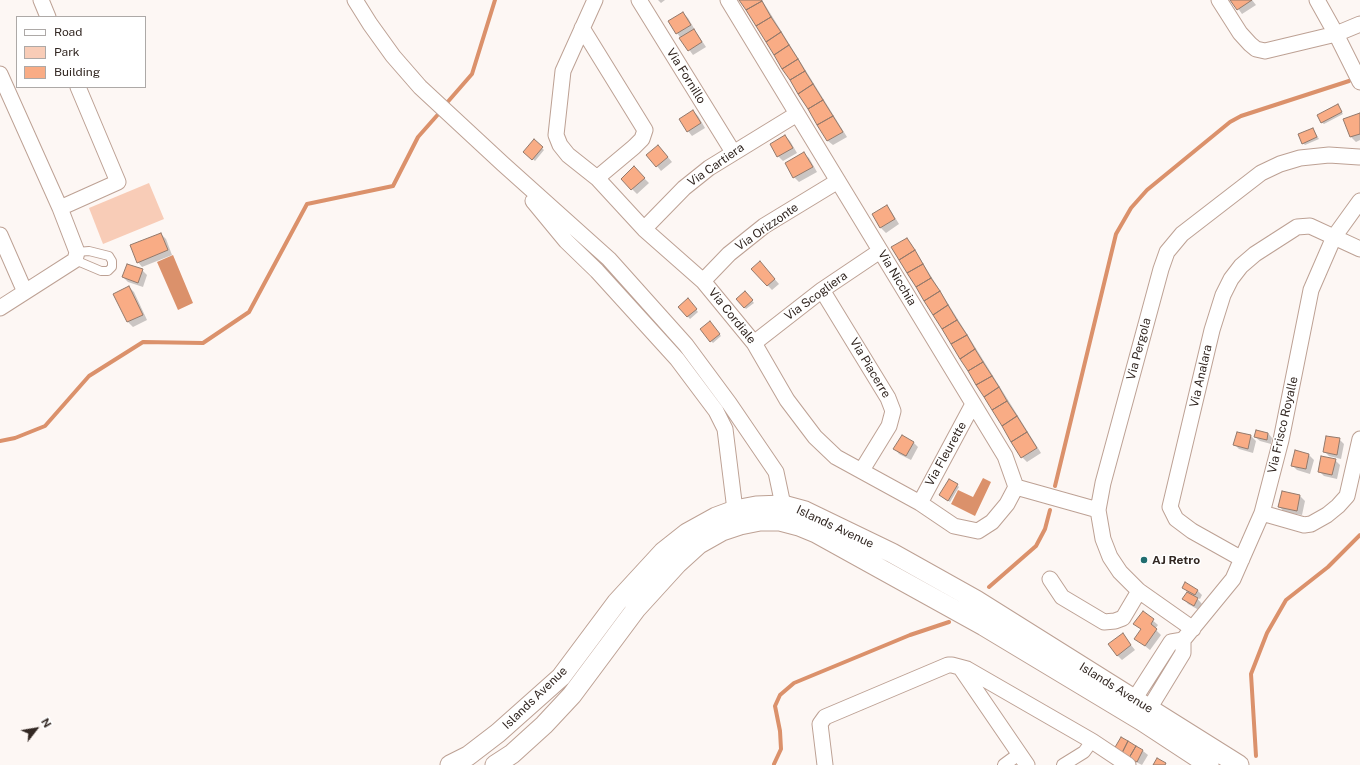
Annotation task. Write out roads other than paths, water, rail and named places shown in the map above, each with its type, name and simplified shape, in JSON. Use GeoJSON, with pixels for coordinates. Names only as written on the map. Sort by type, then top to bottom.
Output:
{"type":"FeatureCollection","features":[{"type":"Feature","properties":{"kind":"street"},"geometry":{"type":"LineString","coordinates":[[41,0],[48,16]]}},
{"type":"Feature","properties":{"kind":"street"},"geometry":{"type":"LineString","coordinates":[[355,0],[393,56],[420,87],[609,259],[686,345],[776,472],[781,513]]}},
{"type":"Feature","properties":{"kind":"street","name":"Via Cordiale"},"geometry":{"type":"LineString","coordinates":[[595,0],[563,71],[556,135],[560,145],[568,155],[597,178],[644,229],[703,281],[754,343],[787,400],[814,437],[836,457],[920,503],[954,526],[978,531],[992,522],[1007,504],[1016,487]]}},
{"type":"Feature","properties":{"kind":"street","name":"Via Fornillo"},"geometry":{"type":"LineString","coordinates":[[639,0],[733,152]]}},
{"type":"Feature","properties":{"kind":"street","name":"Via Nicchia"},"geometry":{"type":"LineString","coordinates":[[728,0],[1005,456],[1016,487]]}},
{"type":"Feature","properties":{"kind":"street"},"geometry":{"type":"LineString","coordinates":[[1218,0],[1240,33],[1256,49],[1265,51],[1336,34],[1360,24]]}},
{"type":"Feature","properties":{"kind":"street"},"geometry":{"type":"LineString","coordinates":[[1317,0],[1360,82]]}},
{"type":"Feature","properties":{"kind":"street"},"geometry":{"type":"LineString","coordinates":[[582,28],[645,130],[642,138],[634,147],[597,178]]}},
{"type":"Feature","properties":{"kind":"street"},"geometry":{"type":"LineString","coordinates":[[0,74],[60,208],[76,256],[0,308]]}},
{"type":"Feature","properties":{"kind":"street"},"geometry":{"type":"LineString","coordinates":[[60,208],[118,182],[78,88]]}},
{"type":"Feature","properties":{"kind":"street","name":"Via Cartiera"},"geometry":{"type":"LineString","coordinates":[[644,229],[684,188],[709,168],[797,114]]}},
{"type":"Feature","properties":{"kind":"street","name":"Via Pergola"},"geometry":{"type":"LineString","coordinates":[[1188,634],[1139,591],[1120,572],[1110,557],[1103,538],[1098,510],[1103,483],[1161,270],[1168,252],[1182,234],[1261,173],[1280,164],[1300,158],[1328,155],[1360,161]]}},
{"type":"Feature","properties":{"kind":"street"},"geometry":{"type":"LineString","coordinates":[[503,164],[566,241],[597,271],[676,359],[716,412],[725,428],[738,517]]}},
{"type":"Feature","properties":{"kind":"street","name":"Via Orizzonte"},"geometry":{"type":"LineString","coordinates":[[703,281],[729,254],[764,226],[838,181]]}},
{"type":"Feature","properties":{"kind":"street","name":"Via Frisco Royalle"},"geometry":{"type":"LineString","coordinates":[[1137,710],[1183,653],[1188,634],[1233,579],[1242,559],[1262,513],[1281,440],[1311,290],[1334,237],[1360,201]]}},
{"type":"Feature","properties":{"kind":"street","name":"Via Analara"},"geometry":{"type":"LineString","coordinates":[[1242,559],[1192,531],[1176,519],[1170,507],[1212,330],[1223,295],[1231,279],[1241,266],[1255,254],[1297,226],[1310,226],[1360,249]]}},
{"type":"Feature","properties":{"kind":"street"},"geometry":{"type":"LineString","coordinates":[[0,235],[25,292]]}},
{"type":"Feature","properties":{"kind":"street","name":"Via Scogliera"},"geometry":{"type":"LineString","coordinates":[[754,343],[822,290],[880,251]]}},
{"type":"Feature","properties":{"kind":"street","name":"Via Piacerre"},"geometry":{"type":"LineString","coordinates":[[822,290],[888,398],[893,412],[888,426],[862,470]]}},
{"type":"Feature","properties":{"kind":"street","name":"Via Fleurette"},"geometry":{"type":"LineString","coordinates":[[920,503],[973,404]]}},
{"type":"Feature","properties":{"kind":"street"},"geometry":{"type":"LineString","coordinates":[[725,428],[740,420]]}},
{"type":"Feature","properties":{"kind":"street"},"geometry":{"type":"LineString","coordinates":[[1262,513],[1304,525],[1311,524],[1327,515],[1338,506],[1346,496],[1360,439]]}},
{"type":"Feature","properties":{"kind":"street"},"geometry":{"type":"LineString","coordinates":[[1016,487],[1098,510]]}},
{"type":"Feature","properties":{"kind":"street","name":"Islands Avenue"},"geometry":{"type":"LineString","coordinates":[[450,765],[468,756],[498,733],[561,676],[617,602],[663,552],[687,533],[716,517],[738,517],[760,521],[781,513],[806,511],[892,553],[976,600],[1137,710],[1209,765]]}},
{"type":"Feature","properties":{"kind":"street","name":"Islands Avenue"},"geometry":{"type":"LineString","coordinates":[[495,765],[512,754],[528,740],[572,695],[636,609],[677,564],[699,544],[722,531],[738,517]]}},
{"type":"Feature","properties":{"kind":"street"},"geometry":{"type":"LineString","coordinates":[[1050,578],[1062,597],[1104,622],[1115,621],[1123,618],[1139,591]]}},
{"type":"Feature","properties":{"kind":"street"},"geometry":{"type":"LineString","coordinates":[[825,765],[820,724],[825,717],[948,665],[960,666],[968,669],[1092,741],[1128,765]]}},
{"type":"Feature","properties":{"kind":"street"},"geometry":{"type":"LineString","coordinates":[[960,666],[1023,760],[1004,765]]}},
{"type":"Feature","properties":{"kind":"street","name":"Islands Avenue"},"geometry":{"type":"LineString","coordinates":[[1137,710],[1239,765]]}},
{"type":"Feature","properties":{"kind":"street"},"geometry":{"type":"LineString","coordinates":[[1062,765],[1084,752],[1092,741]]}},
{"type":"Feature","properties":{"kind":"waterway"},"geometry":{"type":"LineString","coordinates":[[445,105],[472,74],[495,0]]}},
{"type":"Feature","properties":{"kind":"waterway"},"geometry":{"type":"LineString","coordinates":[[1055,486],[1116,234],[1131,208],[1147,190],[1230,122],[1241,116],[1349,81]]}},
{"type":"Feature","properties":{"kind":"waterway"},"geometry":{"type":"LineString","coordinates":[[0,441],[15,438],[45,426],[89,376],[143,342],[203,343],[249,312],[307,204],[393,186],[418,137],[441,111]]}},
{"type":"Feature","properties":{"kind":"waterway"},"geometry":{"type":"LineString","coordinates":[[989,587],[1036,546],[1045,529],[1050,510]]}},
{"type":"Feature","properties":{"kind":"waterway"},"geometry":{"type":"LineString","coordinates":[[1256,756],[1251,674],[1267,633],[1286,600],[1328,567],[1360,535]]}},
{"type":"Feature","properties":{"kind":"waterway"},"geometry":{"type":"LineString","coordinates":[[774,764],[781,749],[780,731],[775,706],[780,695],[794,683],[910,635],[949,622]]}},
{"type":"Feature","properties":{"kind":"place","name":"AJ Retro"},"geometry":{"type":"Point","coordinates":[1144,560]}}]}
